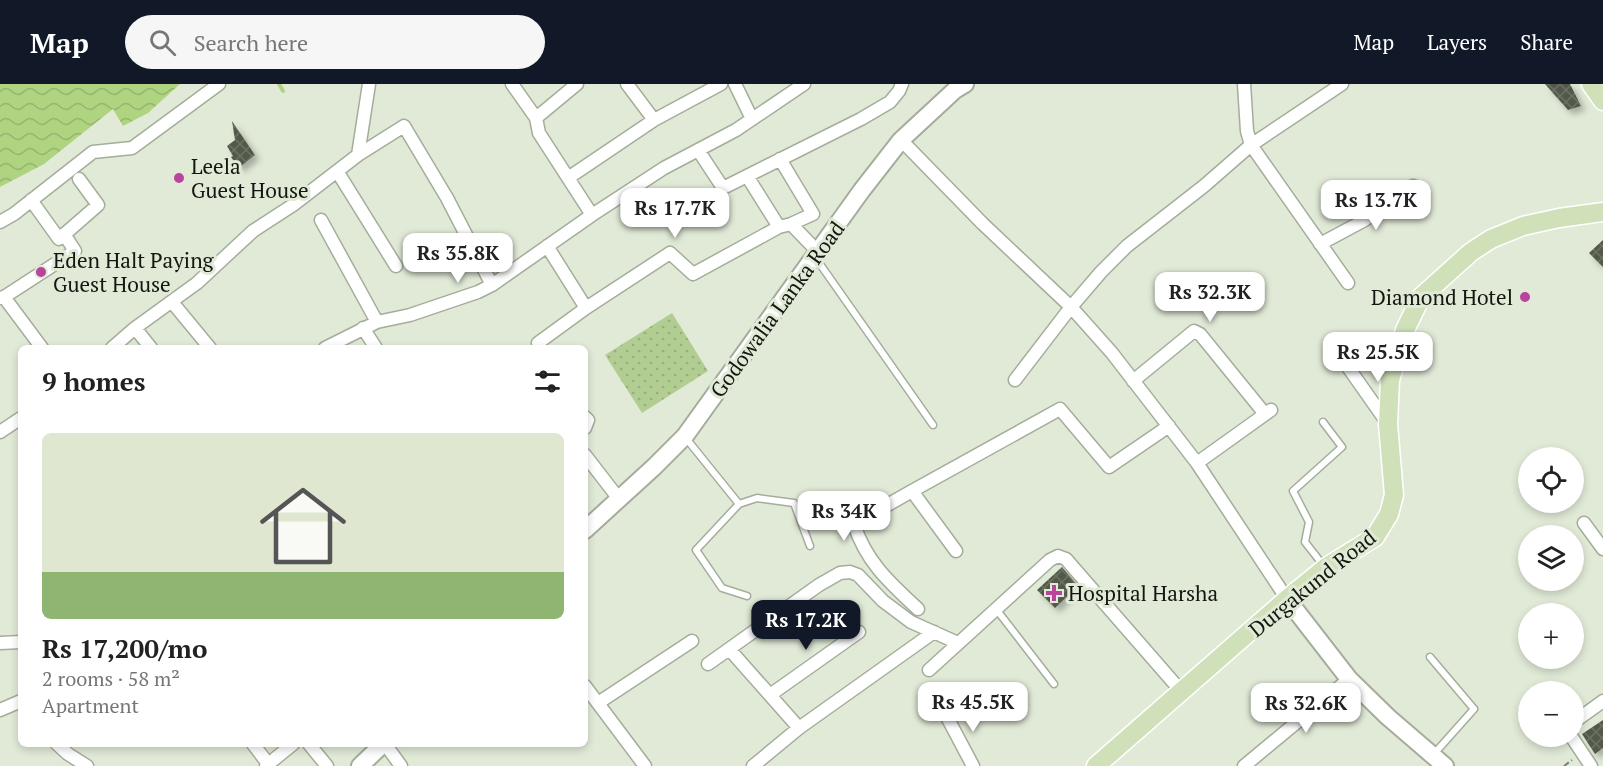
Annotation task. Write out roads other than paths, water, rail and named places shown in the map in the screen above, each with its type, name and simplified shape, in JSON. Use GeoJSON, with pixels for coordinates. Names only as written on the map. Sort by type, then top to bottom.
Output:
{"type":"FeatureCollection","features":[{"type":"Feature","properties":{"kind":"main road"},"geometry":{"type":"LineString","coordinates":[[1591,84],[1603,101]]}},
{"type":"Feature","properties":{"kind":"main road","name":"Durgakund Road"},"geometry":{"type":"LineString","coordinates":[[1096,766],[1287,599],[1325,568],[1375,537],[1389,514],[1394,495],[1388,424],[1390,380],[1405,330],[1421,297],[1471,252],[1491,238],[1523,226],[1603,212]]}},
{"type":"Feature","properties":{"kind":"street"},"geometry":{"type":"LineString","coordinates":[[0,222],[31,201],[93,152],[132,148],[219,84]]}},
{"type":"Feature","properties":{"kind":"street"},"geometry":{"type":"LineString","coordinates":[[358,155],[369,84]]}},
{"type":"Feature","properties":{"kind":"street"},"geometry":{"type":"LineString","coordinates":[[512,84],[536,118],[539,132],[592,215]]}},
{"type":"Feature","properties":{"kind":"street"},"geometry":{"type":"LineString","coordinates":[[536,118],[577,84]]}},
{"type":"Feature","properties":{"kind":"street"},"geometry":{"type":"LineString","coordinates":[[627,84],[654,120]]}},
{"type":"Feature","properties":{"kind":"street"},"geometry":{"type":"LineString","coordinates":[[568,178],[654,120],[721,84]]}},
{"type":"Feature","properties":{"kind":"street"},"geometry":{"type":"LineString","coordinates":[[735,84],[752,119]]}},
{"type":"Feature","properties":{"kind":"street"},"geometry":{"type":"LineString","coordinates":[[331,345],[377,322],[410,315],[470,295],[492,285],[664,168],[736,130],[804,84]]}},
{"type":"Feature","properties":{"kind":"street"},"geometry":{"type":"LineString","coordinates":[[698,150],[723,188],[861,119],[890,102],[902,84]]}},
{"type":"Feature","properties":{"kind":"street","name":"Godowalia Lanka Road"},"geometry":{"type":"LineString","coordinates":[[588,527],[685,436],[862,190],[901,140],[955,90],[965,84]]}},
{"type":"Feature","properties":{"kind":"street"},"geometry":{"type":"LineString","coordinates":[[1244,84],[1247,131],[1251,145],[1348,283]]}},
{"type":"Feature","properties":{"kind":"street"},"geometry":{"type":"LineString","coordinates":[[1016,380],[1071,307],[1127,246],[1204,186],[1251,145],[1342,84]]}},
{"type":"Feature","properties":{"kind":"street"},"geometry":{"type":"LineString","coordinates":[[115,345],[197,283],[254,231],[293,205],[358,155],[404,126],[447,198],[492,285]]}},
{"type":"Feature","properties":{"kind":"street"},"geometry":{"type":"LineString","coordinates":[[901,140],[983,224],[1071,307],[1197,463],[1287,599],[1349,679],[1388,717],[1439,761]]}},
{"type":"Feature","properties":{"kind":"street"},"geometry":{"type":"LineString","coordinates":[[539,345],[538,343],[586,308],[669,253],[693,274],[785,225],[813,214],[780,159]]}},
{"type":"Feature","properties":{"kind":"street"},"geometry":{"type":"LineString","coordinates":[[338,171],[396,266]]}},
{"type":"Feature","properties":{"kind":"street"},"geometry":{"type":"LineString","coordinates":[[747,176],[785,225],[816,255]]}},
{"type":"Feature","properties":{"kind":"street"},"geometry":{"type":"LineString","coordinates":[[31,201],[58,239],[98,205],[79,178]]}},
{"type":"Feature","properties":{"kind":"street"},"geometry":{"type":"LineString","coordinates":[[1320,244],[1363,221],[1413,186]]}},
{"type":"Feature","properties":{"kind":"street"},"geometry":{"type":"LineString","coordinates":[[321,220],[377,322]]}},
{"type":"Feature","properties":{"kind":"street"},"geometry":{"type":"LineString","coordinates":[[40,345],[2,298],[75,251],[64,234]]}},
{"type":"Feature","properties":{"kind":"street"},"geometry":{"type":"LineString","coordinates":[[548,246],[586,308]]}},
{"type":"Feature","properties":{"kind":"street"},"geometry":{"type":"LineString","coordinates":[[172,302],[208,345]]}},
{"type":"Feature","properties":{"kind":"street"},"geometry":{"type":"LineString","coordinates":[[135,328],[149,345]]}},
{"type":"Feature","properties":{"kind":"street"},"geometry":{"type":"LineString","coordinates":[[363,328],[374,345]]}},
{"type":"Feature","properties":{"kind":"street"},"geometry":{"type":"LineString","coordinates":[[1133,381],[1194,332],[1200,334],[1268,412],[1197,463]]}},
{"type":"Feature","properties":{"kind":"street"},"geometry":{"type":"LineString","coordinates":[[1343,360],[1388,424]]}},
{"type":"Feature","properties":{"kind":"street"},"geometry":{"type":"LineString","coordinates":[[918,609],[872,563],[859,540],[854,524],[1060,409],[1108,467],[1169,426]]}},
{"type":"Feature","properties":{"kind":"street"},"geometry":{"type":"LineString","coordinates":[[0,432],[18,420]]}},
{"type":"Feature","properties":{"kind":"street"},"geometry":{"type":"LineString","coordinates":[[588,458],[619,499]]}},
{"type":"Feature","properties":{"kind":"street"},"geometry":{"type":"LineString","coordinates":[[912,491],[956,551]]}},
{"type":"Feature","properties":{"kind":"street"},"geometry":{"type":"LineString","coordinates":[[1584,523],[1603,549]]}},
{"type":"Feature","properties":{"kind":"street"},"geometry":{"type":"LineString","coordinates":[[929,670],[1050,560],[1058,556],[1066,559],[1181,690]]}},
{"type":"Feature","properties":{"kind":"street"},"geometry":{"type":"LineString","coordinates":[[708,664],[819,585],[840,573],[850,572],[858,575],[883,602],[911,622],[958,643]]}},
{"type":"Feature","properties":{"kind":"street"},"geometry":{"type":"LineString","coordinates":[[770,695],[859,632]]}},
{"type":"Feature","properties":{"kind":"street"},"geometry":{"type":"LineString","coordinates":[[753,766],[799,728],[934,632]]}},
{"type":"Feature","properties":{"kind":"street"},"geometry":{"type":"LineString","coordinates":[[598,704],[692,641]]}},
{"type":"Feature","properties":{"kind":"street"},"geometry":{"type":"LineString","coordinates":[[0,643],[18,642]]}},
{"type":"Feature","properties":{"kind":"street"},"geometry":{"type":"LineString","coordinates":[[730,650],[799,728]]}},
{"type":"Feature","properties":{"kind":"street"},"geometry":{"type":"LineString","coordinates":[[1244,766],[1349,679]]}},
{"type":"Feature","properties":{"kind":"street"},"geometry":{"type":"LineString","coordinates":[[588,690],[645,766]]}},
{"type":"Feature","properties":{"kind":"street"},"geometry":{"type":"LineString","coordinates":[[1584,715],[1603,701]]}},
{"type":"Feature","properties":{"kind":"street"},"geometry":{"type":"LineString","coordinates":[[0,710],[18,703]]}},
{"type":"Feature","properties":{"kind":"street"},"geometry":{"type":"LineString","coordinates":[[946,715],[973,766]]}},
{"type":"Feature","properties":{"kind":"street"},"geometry":{"type":"LineString","coordinates":[[60,747],[87,766]]}},
{"type":"Feature","properties":{"kind":"street"},"geometry":{"type":"LineString","coordinates":[[255,747],[267,766],[289,747]]}},
{"type":"Feature","properties":{"kind":"street"},"geometry":{"type":"LineString","coordinates":[[311,747],[327,766]]}},
{"type":"Feature","properties":{"kind":"street"},"geometry":{"type":"LineString","coordinates":[[360,766],[381,747]]}},
{"type":"Feature","properties":{"kind":"street"},"geometry":{"type":"LineString","coordinates":[[386,747],[401,766]]}},
{"type":"Feature","properties":{"kind":"street"},"geometry":{"type":"LineString","coordinates":[[1578,747],[1591,766]]}},
{"type":"Feature","properties":{"kind":"lane"},"geometry":{"type":"LineString","coordinates":[[816,255],[933,425]]}},
{"type":"Feature","properties":{"kind":"lane"},"geometry":{"type":"LineString","coordinates":[[1323,422],[1342,447],[1293,491],[1309,522],[1305,542],[1325,568]]}},
{"type":"Feature","properties":{"kind":"lane"},"geometry":{"type":"LineString","coordinates":[[685,436],[739,504]]}},
{"type":"Feature","properties":{"kind":"lane"},"geometry":{"type":"LineString","coordinates":[[747,596],[722,588],[696,550],[739,504],[757,498],[794,503],[810,546]]}},
{"type":"Feature","properties":{"kind":"lane"},"geometry":{"type":"LineString","coordinates":[[996,609],[1054,684]]}},
{"type":"Feature","properties":{"kind":"lane"},"geometry":{"type":"LineString","coordinates":[[1430,657],[1474,710],[1439,761]]}},
{"type":"Feature","properties":{"kind":"water"},"geometry":{"type":"Polygon","coordinates":[[[0,84],[180,84],[148,113],[123,126],[113,109],[44,164],[0,187],[0,84]]]}},
{"type":"Feature","properties":{"kind":"waterway"},"geometry":{"type":"LineString","coordinates":[[279,84],[283,91]]}},
{"type":"Feature","properties":{"kind":"place","name":"Leela Guest House"},"geometry":{"type":"Point","coordinates":[179,178]}},
{"type":"Feature","properties":{"kind":"place","name":"Eden Halt Paying Guest House"},"geometry":{"type":"Point","coordinates":[41,272]}},
{"type":"Feature","properties":{"kind":"place","name":"Diamond Hotel"},"geometry":{"type":"Point","coordinates":[1525,297]}},
{"type":"Feature","properties":{"kind":"place","name":"Hospital Harsha"},"geometry":{"type":"Point","coordinates":[1054,593]}}]}
